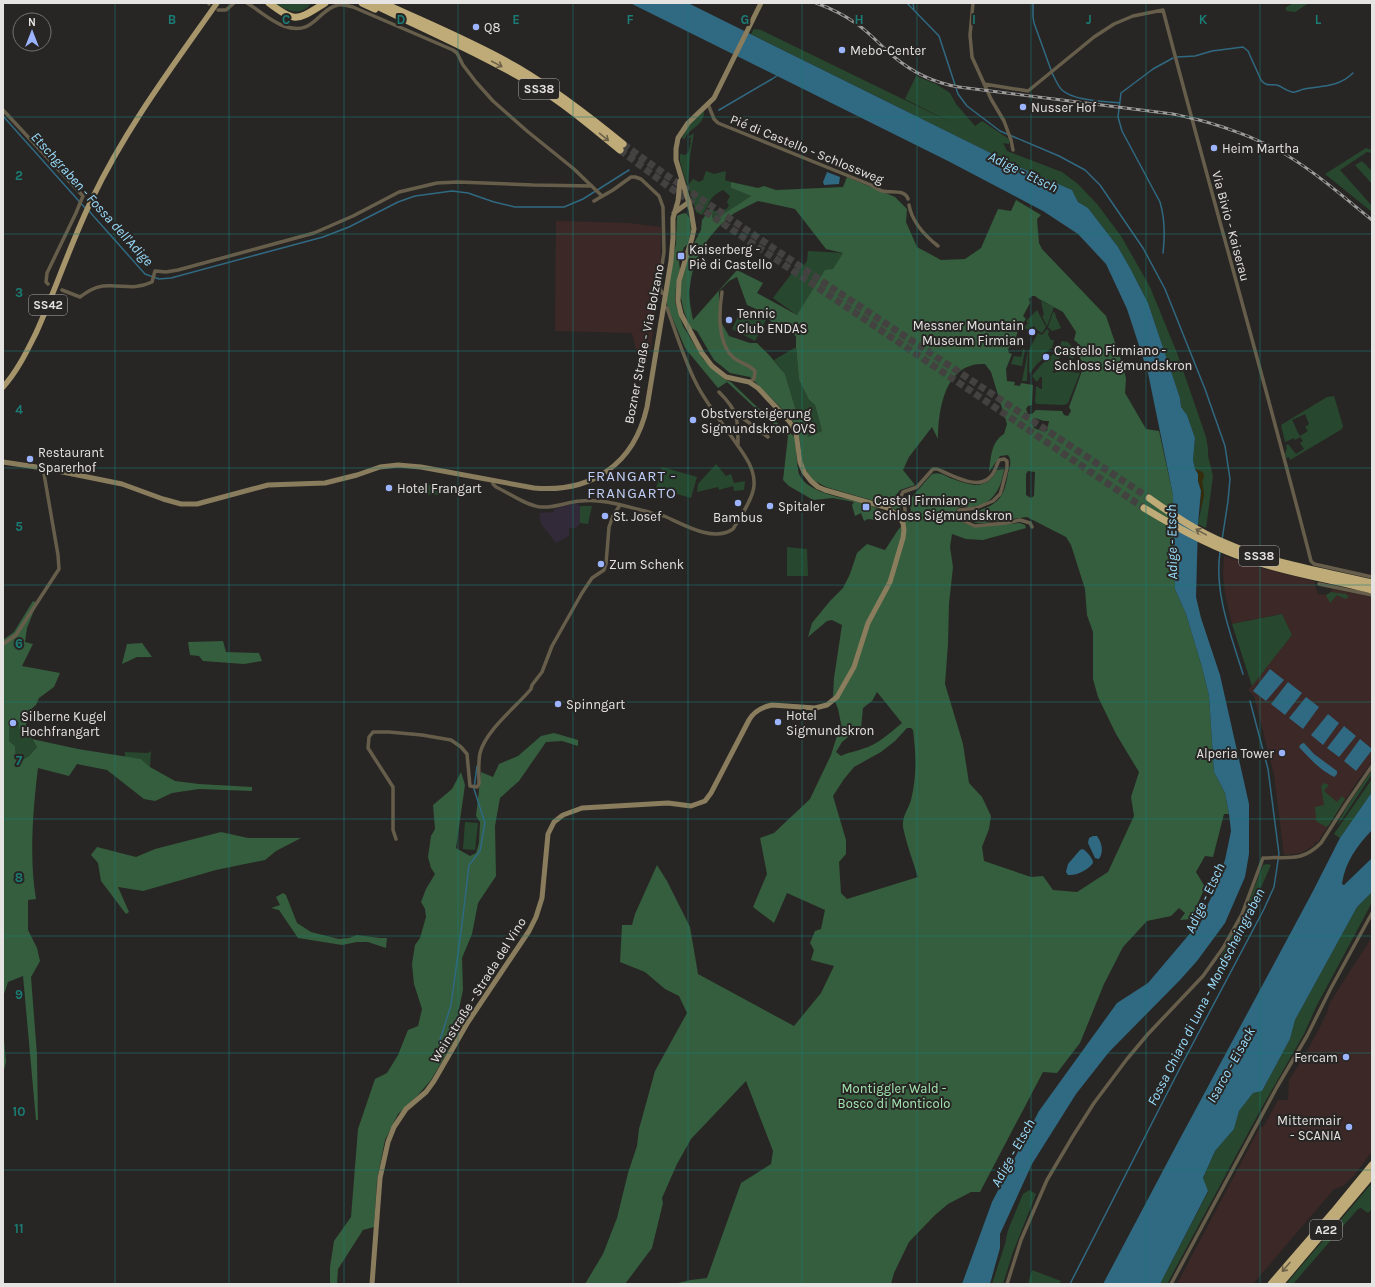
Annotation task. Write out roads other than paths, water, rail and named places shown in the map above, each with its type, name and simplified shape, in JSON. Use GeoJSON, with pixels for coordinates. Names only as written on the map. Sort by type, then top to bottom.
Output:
{"type":"FeatureCollection","features":[{"type":"Feature","properties":{"kind":"highway"},"geometry":{"type":"LineString","coordinates":[[269,3],[286,15],[295,17],[301,17],[310,13],[324,3]]}},
{"type":"Feature","properties":{"kind":"highway"},"geometry":{"type":"LineString","coordinates":[[310,13],[316,3]]}},
{"type":"Feature","properties":{"kind":"highway"},"geometry":{"type":"LineString","coordinates":[[362,3],[440,38],[450,40]]}},
{"type":"Feature","properties":{"kind":"highway","name":"SS38"},"geometry":{"type":"LineString","coordinates":[[371,3],[450,40],[536,86],[622,147],[596,122],[540,82],[517,68],[476,46],[385,4]]}},
{"type":"Feature","properties":{"kind":"highway"},"geometry":{"type":"LineString","coordinates":[[385,4],[402,7],[442,25],[450,27]]}},
{"type":"Feature","properties":{"kind":"highway"},"geometry":{"type":"LineString","coordinates":[[493,49],[533,73],[540,82]]}},
{"type":"Feature","properties":{"kind":"highway","name":"SS38"},"geometry":{"type":"LineString","coordinates":[[1149,498],[1176,517],[1210,537],[1239,549],[1289,564],[1372,583]]}},
{"type":"Feature","properties":{"kind":"highway","name":"SS38"},"geometry":{"type":"LineString","coordinates":[[1144,508],[1210,544],[1248,559],[1292,572],[1372,590]]}},
{"type":"Feature","properties":{"kind":"highway","name":"A22"},"geometry":{"type":"LineString","coordinates":[[1271,1284],[1336,1210],[1372,1165]]}},
{"type":"Feature","properties":{"kind":"highway","name":"A22"},"geometry":{"type":"LineString","coordinates":[[1280,1284],[1372,1175]]}},
{"type":"Feature","properties":{"kind":"main road","name":"SS42"},"geometry":{"type":"LineString","coordinates":[[3,387],[27,350],[37,330],[92,200],[123,140],[151,96],[217,3]]}},
{"type":"Feature","properties":{"kind":"main road"},"geometry":{"type":"LineString","coordinates":[[761,3],[718,90],[708,104],[683,128],[678,138],[676,160],[694,222],[692,238],[678,292],[678,301],[681,314],[702,353],[712,366],[726,377],[749,382],[763,393],[793,427],[797,438],[802,468],[811,481],[818,487],[825,490],[888,508],[900,519]]}},
{"type":"Feature","properties":{"kind":"main road","name":"Bozner Straße - Via Bolzano"},"geometry":{"type":"LineString","coordinates":[[3,462],[44,468],[122,484],[162,499],[181,504],[197,504],[268,485],[325,482],[388,466],[421,467],[534,488],[550,489],[575,486],[599,477],[616,464],[629,450],[636,439],[644,418],[673,249],[674,213],[678,200],[681,178]]}},
{"type":"Feature","properties":{"kind":"main road"},"geometry":{"type":"LineString","coordinates":[[678,200],[687,196]]}},
{"type":"Feature","properties":{"kind":"main road"},"geometry":{"type":"LineString","coordinates":[[674,213],[689,202]]}},
{"type":"Feature","properties":{"kind":"main road"},"geometry":{"type":"LineString","coordinates":[[681,207],[691,210]]}},
{"type":"Feature","properties":{"kind":"main road","name":"Weinstraße - Strada del Vino"},"geometry":{"type":"LineString","coordinates":[[372,1284],[380,1178],[388,1142],[394,1127],[406,1109],[426,1092],[434,1081],[468,1022],[530,931],[542,898],[548,834],[554,822],[571,811],[586,808],[668,803],[691,806],[700,804],[705,801],[711,793],[749,720],[756,711],[772,705],[815,708],[822,707],[837,697],[854,667],[866,628],[890,582],[903,538],[904,530],[900,519]]}},
{"type":"Feature","properties":{"kind":"street"},"geometry":{"type":"LineString","coordinates":[[218,10],[226,10],[234,3]]}},
{"type":"Feature","properties":{"kind":"street"},"geometry":{"type":"LineString","coordinates":[[247,3],[284,26],[294,28],[306,27],[338,5],[354,7],[453,50],[457,53],[463,65],[476,82],[494,101],[560,157],[600,194]]}},
{"type":"Feature","properties":{"kind":"street"},"geometry":{"type":"LineString","coordinates":[[973,3],[970,35],[972,57],[984,84],[1008,129],[1013,150]]}},
{"type":"Feature","properties":{"kind":"street","name":"Via Bivio - Kaiserau"},"geometry":{"type":"LineString","coordinates":[[984,84],[1028,91],[1094,37],[1114,24],[1133,16],[1163,10],[1191,118],[1276,425],[1311,561],[1314,564],[1372,576]]}},
{"type":"Feature","properties":{"kind":"street","name":"Pié di Castello - Schlossweg"},"geometry":{"type":"LineString","coordinates":[[708,104],[714,119],[718,123],[883,191],[904,193],[907,195],[908,199]]}},
{"type":"Feature","properties":{"kind":"street"},"geometry":{"type":"LineString","coordinates":[[3,110],[82,196],[79,206],[47,273],[45,279],[48,284]]}},
{"type":"Feature","properties":{"kind":"street"},"geometry":{"type":"LineString","coordinates":[[594,201],[600,194],[613,190],[631,177],[641,179],[659,196],[663,208],[664,252],[659,286],[662,293],[666,294]]}},
{"type":"Feature","properties":{"kind":"street"},"geometry":{"type":"LineString","coordinates":[[62,290],[80,297],[89,290],[98,287],[137,287],[152,282],[155,271],[166,272],[178,270],[314,233],[348,218],[399,192],[421,186],[453,182],[593,187]]}},
{"type":"Feature","properties":{"kind":"street"},"geometry":{"type":"LineString","coordinates":[[909,205],[910,212],[915,222],[928,238],[938,246]]}},
{"type":"Feature","properties":{"kind":"street"},"geometry":{"type":"LineString","coordinates":[[722,292],[719,313],[723,340],[732,357],[755,371],[754,380],[749,382]]}},
{"type":"Feature","properties":{"kind":"street"},"geometry":{"type":"LineString","coordinates":[[492,480],[496,487],[538,506],[554,507],[579,501],[591,500],[620,505],[663,516],[695,530],[716,534],[729,532],[734,529],[753,492],[754,485],[752,468],[696,383],[683,354],[667,308],[663,307]]}},
{"type":"Feature","properties":{"kind":"street"},"geometry":{"type":"LineString","coordinates":[[719,392],[731,404],[736,413],[738,422],[738,445]]}},
{"type":"Feature","properties":{"kind":"street"},"geometry":{"type":"LineString","coordinates":[[736,413],[768,437]]}},
{"type":"Feature","properties":{"kind":"street"},"geometry":{"type":"LineString","coordinates":[[900,519],[906,512],[901,496],[904,492],[917,487],[933,469],[937,469],[965,481],[983,481],[991,477],[999,460],[1004,459],[1007,461],[1007,468],[1000,494],[986,505],[958,510],[956,512],[957,516],[961,520],[975,526],[1006,524],[1020,520],[1030,523],[1032,527]]}},
{"type":"Feature","properties":{"kind":"street"},"geometry":{"type":"LineString","coordinates":[[3,644],[16,635],[59,569],[44,468]]}},
{"type":"Feature","properties":{"kind":"street"},"geometry":{"type":"LineString","coordinates":[[396,839],[393,830],[393,787],[368,748],[369,737],[373,732],[389,732],[422,735],[451,740],[462,747],[467,754],[470,786],[476,787],[479,784],[480,754],[483,746],[494,729],[531,689],[532,685],[542,672],[552,646],[583,591],[592,578],[604,570],[606,564],[609,527],[613,516],[620,505]]}},
{"type":"Feature","properties":{"kind":"street"},"geometry":{"type":"LineString","coordinates":[[1319,584],[1372,595]]}},
{"type":"Feature","properties":{"kind":"street"},"geometry":{"type":"LineString","coordinates":[[1007,1284],[1021,1240],[1044,1187],[1073,1136],[1094,1103],[1136,1047],[1203,976],[1223,948],[1242,914],[1263,858],[1299,857],[1313,851],[1321,843],[1372,766]]}},
{"type":"Feature","properties":{"kind":"street"},"geometry":{"type":"LineString","coordinates":[[1171,1284],[1278,1087],[1308,1036],[1331,988],[1372,913]]}},
{"type":"Feature","properties":{"kind":"water","name":"Adige - Etsch"},"geometry":{"type":"Polygon","coordinates":[[[630,3],[688,3],[1019,167],[1072,190],[1078,202],[1088,208],[1118,247],[1148,303],[1180,398],[1181,407],[1187,415],[1195,438],[1193,460],[1198,474],[1198,481],[1201,491],[1198,524],[1196,597],[1201,618],[1220,675],[1249,804],[1249,854],[1245,877],[1225,923],[1197,961],[1109,1052],[1076,1094],[1032,1164],[1000,1234],[1000,1248],[990,1284],[962,1284],[992,1202],[1039,1111],[1117,1003],[1148,983],[1198,924],[1211,898],[1225,860],[1231,831],[1225,793],[1214,772],[1209,696],[1186,614],[1175,589],[1173,495],[1148,373],[1127,309],[1106,264],[1078,234],[1043,211],[948,161],[630,3]]]}},
{"type":"Feature","properties":{"kind":"water"},"geometry":{"type":"Polygon","coordinates":[[[827,172],[840,177],[839,184],[824,185],[823,182],[827,172]]]}},
{"type":"Feature","properties":{"kind":"water"},"geometry":{"type":"Polygon","coordinates":[[[1270,669],[1284,680],[1266,701],[1253,691],[1270,669]]]}},
{"type":"Feature","properties":{"kind":"water"},"geometry":{"type":"Polygon","coordinates":[[[1288,682],[1302,693],[1285,715],[1271,704],[1288,682]]]}},
{"type":"Feature","properties":{"kind":"water"},"geometry":{"type":"Polygon","coordinates":[[[1306,697],[1319,707],[1303,729],[1289,718],[1306,697]]]}},
{"type":"Feature","properties":{"kind":"water"},"geometry":{"type":"Polygon","coordinates":[[[1328,714],[1339,723],[1323,745],[1311,735],[1328,714]]]}},
{"type":"Feature","properties":{"kind":"water"},"geometry":{"type":"Polygon","coordinates":[[[1344,726],[1356,736],[1339,757],[1327,748],[1344,726]]]}},
{"type":"Feature","properties":{"kind":"water"},"geometry":{"type":"Polygon","coordinates":[[[1360,739],[1372,750],[1356,771],[1344,761],[1360,739]]]}},
{"type":"Feature","properties":{"kind":"water"},"geometry":{"type":"Polygon","coordinates":[[[1304,743],[1314,754],[1337,771],[1337,774],[1334,777],[1319,767],[1299,747],[1304,743]]]}},
{"type":"Feature","properties":{"kind":"water","name":"Isarco - Eisack"},"geometry":{"type":"Polygon","coordinates":[[[1372,792],[1372,830],[1352,855],[1342,884],[1344,885],[1372,858],[1372,892],[1357,907],[1295,1020],[1290,1039],[1262,1091],[1253,1093],[1239,1111],[1234,1129],[1215,1151],[1203,1178],[1208,1191],[1160,1284],[1103,1284],[1340,838],[1372,792]]]}},
{"type":"Feature","properties":{"kind":"water"},"geometry":{"type":"Polygon","coordinates":[[[1097,836],[1101,844],[1102,853],[1099,859],[1095,858],[1088,843],[1089,838],[1097,836]]]}},
{"type":"Feature","properties":{"kind":"water"},"geometry":{"type":"Polygon","coordinates":[[[1083,849],[1091,857],[1093,863],[1082,872],[1075,875],[1068,875],[1066,872],[1068,864],[1080,850],[1083,849]]]}},
{"type":"Feature","properties":{"kind":"waterway","name":"Fossa Chiaro di Luna - Mondscheingraben"},"geometry":{"type":"LineString","coordinates":[[907,3],[939,36],[958,94],[967,106],[1000,131],[1059,156],[1085,170],[1100,185],[1143,248],[1165,289],[1205,389],[1225,446],[1230,479],[1222,540]]}},
{"type":"Feature","properties":{"kind":"waterway","name":"Fossa Chiaro di Luna - Mondscheingraben"},"geometry":{"type":"LineString","coordinates":[[913,3],[914,9]]}},
{"type":"Feature","properties":{"kind":"waterway"},"geometry":{"type":"LineString","coordinates":[[1033,3],[1034,23],[1051,70]]}},
{"type":"Feature","properties":{"kind":"waterway"},"geometry":{"type":"LineString","coordinates":[[1177,57],[1195,56],[1212,51],[1243,47],[1248,51],[1263,82],[1266,84],[1277,85],[1293,92],[1336,83],[1348,78],[1353,73]]}},
{"type":"Feature","properties":{"kind":"waterway"},"geometry":{"type":"LineString","coordinates":[[1163,253],[1164,228],[1160,202],[1122,131],[1118,117],[1121,93],[1153,69],[1173,58]]}},
{"type":"Feature","properties":{"kind":"waterway"},"geometry":{"type":"LineString","coordinates":[[1052,73],[1057,84],[1067,94],[1090,100],[1120,103]]}},
{"type":"Feature","properties":{"kind":"waterway"},"geometry":{"type":"LineString","coordinates":[[719,110],[778,75]]}},
{"type":"Feature","properties":{"kind":"waterway","name":"Etschgraben - Fossa dell'Adige"},"geometry":{"type":"LineString","coordinates":[[3,116],[86,209]]}},
{"type":"Feature","properties":{"kind":"waterway","name":"Etschgraben - Fossa dell'Adige"},"geometry":{"type":"LineString","coordinates":[[89,211],[145,274],[159,279],[171,278],[323,237],[349,227],[398,202],[415,196],[452,191],[468,193],[494,202],[515,207],[564,207],[583,199],[629,170]]}},
{"type":"Feature","properties":{"kind":"waterway","name":"Fossa Chiaro di Luna - Mondscheingraben"},"geometry":{"type":"LineString","coordinates":[[1220,552],[1219,583],[1221,598],[1243,674]]}},
{"type":"Feature","properties":{"kind":"waterway","name":"Fossa Chiaro di Luna - Mondscheingraben"},"geometry":{"type":"LineString","coordinates":[[1070,1284],[1274,887],[1279,854],[1268,769],[1250,701]]}},
{"type":"Feature","properties":{"kind":"waterway"},"geometry":{"type":"LineString","coordinates":[[439,1043],[451,1005],[469,865],[480,851],[485,823],[474,789],[477,766]]}},
{"type":"Feature","properties":{"kind":"tunnel"},"geometry":{"type":"LineString","coordinates":[[623,144],[826,284],[1149,498]]}},
{"type":"Feature","properties":{"kind":"tunnel"},"geometry":{"type":"LineString","coordinates":[[620,150],[669,187],[1144,508]]}},
{"type":"Feature","properties":{"kind":"railway"},"geometry":{"type":"LineString","coordinates":[[816,3],[837,12],[857,24],[893,56],[908,67],[932,80],[941,83],[959,87],[1173,114],[1199,120],[1237,132],[1274,148],[1300,164],[1372,220]]}},
{"type":"Feature","properties":{"kind":"place","name":"Q8"},"geometry":{"type":"Point","coordinates":[476,27]}},
{"type":"Feature","properties":{"kind":"place","name":"Mebo-Center"},"geometry":{"type":"Point","coordinates":[842,50]}},
{"type":"Feature","properties":{"kind":"place","name":"Nusser Hof"},"geometry":{"type":"Point","coordinates":[1023,107]}},
{"type":"Feature","properties":{"kind":"place","name":"Heim Martha"},"geometry":{"type":"Point","coordinates":[1214,148]}},
{"type":"Feature","properties":{"kind":"place","name":"Kaiserberg - Piè di Castello"},"geometry":{"type":"Point","coordinates":[681,256]}},
{"type":"Feature","properties":{"kind":"place","name":"Tennic Club ENDAS"},"geometry":{"type":"Point","coordinates":[729,320]}},
{"type":"Feature","properties":{"kind":"place","name":"Messner Mountain Museum Firmian"},"geometry":{"type":"Point","coordinates":[1032,332]}},
{"type":"Feature","properties":{"kind":"place","name":"Castello Firmiano - Schloss Sigmundskron"},"geometry":{"type":"Point","coordinates":[1046,357]}},
{"type":"Feature","properties":{"kind":"place","name":"Obstversteigerung Sigmundskron OVS"},"geometry":{"type":"Point","coordinates":[693,420]}},
{"type":"Feature","properties":{"kind":"place","name":"Restaurant Sparerhof"},"geometry":{"type":"Point","coordinates":[30,459]}},
{"type":"Feature","properties":{"kind":"place","name":"Hotel Frangart"},"geometry":{"type":"Point","coordinates":[389,488]}},
{"type":"Feature","properties":{"kind":"place","name":"Bambus"},"geometry":{"type":"Point","coordinates":[738,503]}},
{"type":"Feature","properties":{"kind":"place","name":"Spitaler"},"geometry":{"type":"Point","coordinates":[770,506]}},
{"type":"Feature","properties":{"kind":"place","name":"Castel Firmiano - Schloss Sigmundskron"},"geometry":{"type":"Point","coordinates":[866,507]}},
{"type":"Feature","properties":{"kind":"place","name":"St. Josef"},"geometry":{"type":"Point","coordinates":[605,516]}},
{"type":"Feature","properties":{"kind":"place","name":"Zum Schenk"},"geometry":{"type":"Point","coordinates":[601,564]}},
{"type":"Feature","properties":{"kind":"place","name":"Spinngart"},"geometry":{"type":"Point","coordinates":[558,704]}},
{"type":"Feature","properties":{"kind":"place","name":"Hotel Sigmundskron"},"geometry":{"type":"Point","coordinates":[778,722]}},
{"type":"Feature","properties":{"kind":"place","name":"Silberne Kugel Hochfrangart"},"geometry":{"type":"Point","coordinates":[13,723]}},
{"type":"Feature","properties":{"kind":"place","name":"Alperia Tower"},"geometry":{"type":"Point","coordinates":[1282,753]}},
{"type":"Feature","properties":{"kind":"place","name":"Fercam"},"geometry":{"type":"Point","coordinates":[1346,1057]}},
{"type":"Feature","properties":{"kind":"place","name":"Mittermair - SCANIA"},"geometry":{"type":"Point","coordinates":[1349,1127]}},
{"type":"Feature","properties":{"kind":"district","name":"FRANGART - FRANGARTO"},"geometry":{"type":"Point","coordinates":[632,484]}},
{"type":"Feature","properties":{"kind":"park label","name":"Montiggler Wald - Bosco di Monticolo"},"geometry":{"type":"Point","coordinates":[894,1096]}}]}
